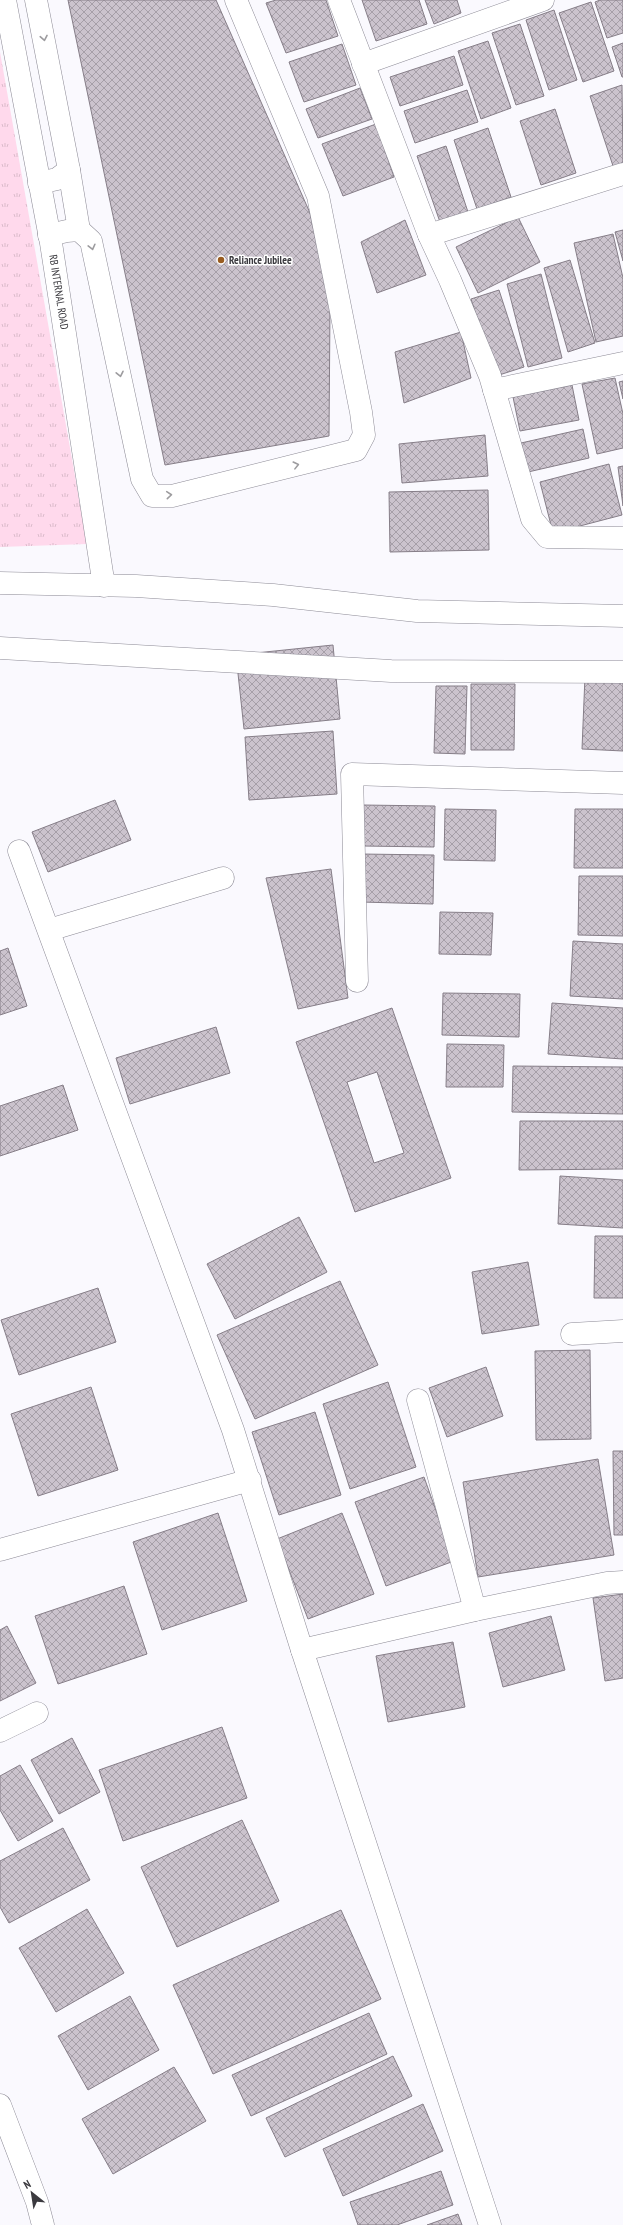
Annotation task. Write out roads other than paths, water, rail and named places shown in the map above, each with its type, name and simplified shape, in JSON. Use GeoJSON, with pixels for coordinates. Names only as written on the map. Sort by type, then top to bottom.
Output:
{"type":"FeatureCollection","features":[{"type":"Feature","properties":{"kind":"street","name":"RB INTERNAL ROAD"},"geometry":{"type":"LineString","coordinates":[[5,0],[49,236],[104,586]]}},
{"type":"Feature","properties":{"kind":"street"},"geometry":{"type":"LineString","coordinates":[[36,0],[79,230],[91,241],[142,479],[152,496],[172,496],[356,450],[364,435],[361,412],[318,196],[236,0]]}},
{"type":"Feature","properties":{"kind":"street"},"geometry":{"type":"LineString","coordinates":[[339,0],[429,235],[453,287],[494,390],[532,519],[539,530],[547,537],[623,538]]}},
{"type":"Feature","properties":{"kind":"street"},"geometry":{"type":"LineString","coordinates":[[363,64],[542,0]]}},
{"type":"Feature","properties":{"kind":"street"},"geometry":{"type":"LineString","coordinates":[[39,182],[57,179],[69,170]]}},
{"type":"Feature","properties":{"kind":"street"},"geometry":{"type":"LineString","coordinates":[[429,235],[623,174]]}},
{"type":"Feature","properties":{"kind":"street"},"geometry":{"type":"LineString","coordinates":[[49,236],[67,231],[79,230]]}},
{"type":"Feature","properties":{"kind":"street"},"geometry":{"type":"LineString","coordinates":[[494,390],[623,362]]}},
{"type":"Feature","properties":{"kind":"street"},"geometry":{"type":"LineString","coordinates":[[0,583],[104,586],[273,595],[417,611],[623,616]]}},
{"type":"Feature","properties":{"kind":"street"},"geometry":{"type":"LineString","coordinates":[[0,648],[391,670],[623,672]]}},
{"type":"Feature","properties":{"kind":"street"},"geometry":{"type":"LineString","coordinates":[[357,982],[352,774],[623,783]]}},
{"type":"Feature","properties":{"kind":"street"},"geometry":{"type":"LineString","coordinates":[[19,851],[231,1423],[302,1650],[490,2225]]}},
{"type":"Feature","properties":{"kind":"street"},"geometry":{"type":"LineString","coordinates":[[49,930],[223,878]]}},
{"type":"Feature","properties":{"kind":"street"},"geometry":{"type":"LineString","coordinates":[[572,1334],[623,1331]]}},
{"type":"Feature","properties":{"kind":"street"},"geometry":{"type":"LineString","coordinates":[[418,1400],[475,1610]]}},
{"type":"Feature","properties":{"kind":"street"},"geometry":{"type":"LineString","coordinates":[[0,1550],[250,1480]]}},
{"type":"Feature","properties":{"kind":"street"},"geometry":{"type":"LineString","coordinates":[[302,1650],[475,1610],[607,1583],[623,1582]]}},
{"type":"Feature","properties":{"kind":"street"},"geometry":{"type":"LineString","coordinates":[[0,1731],[37,1713]]}},
{"type":"Feature","properties":{"kind":"street"},"geometry":{"type":"LineString","coordinates":[[0,2106],[37,2202],[43,2225]]}},
{"type":"Feature","properties":{"kind":"place","name":"Reliance Jubilee"},"geometry":{"type":"Point","coordinates":[221,260]}}]}
